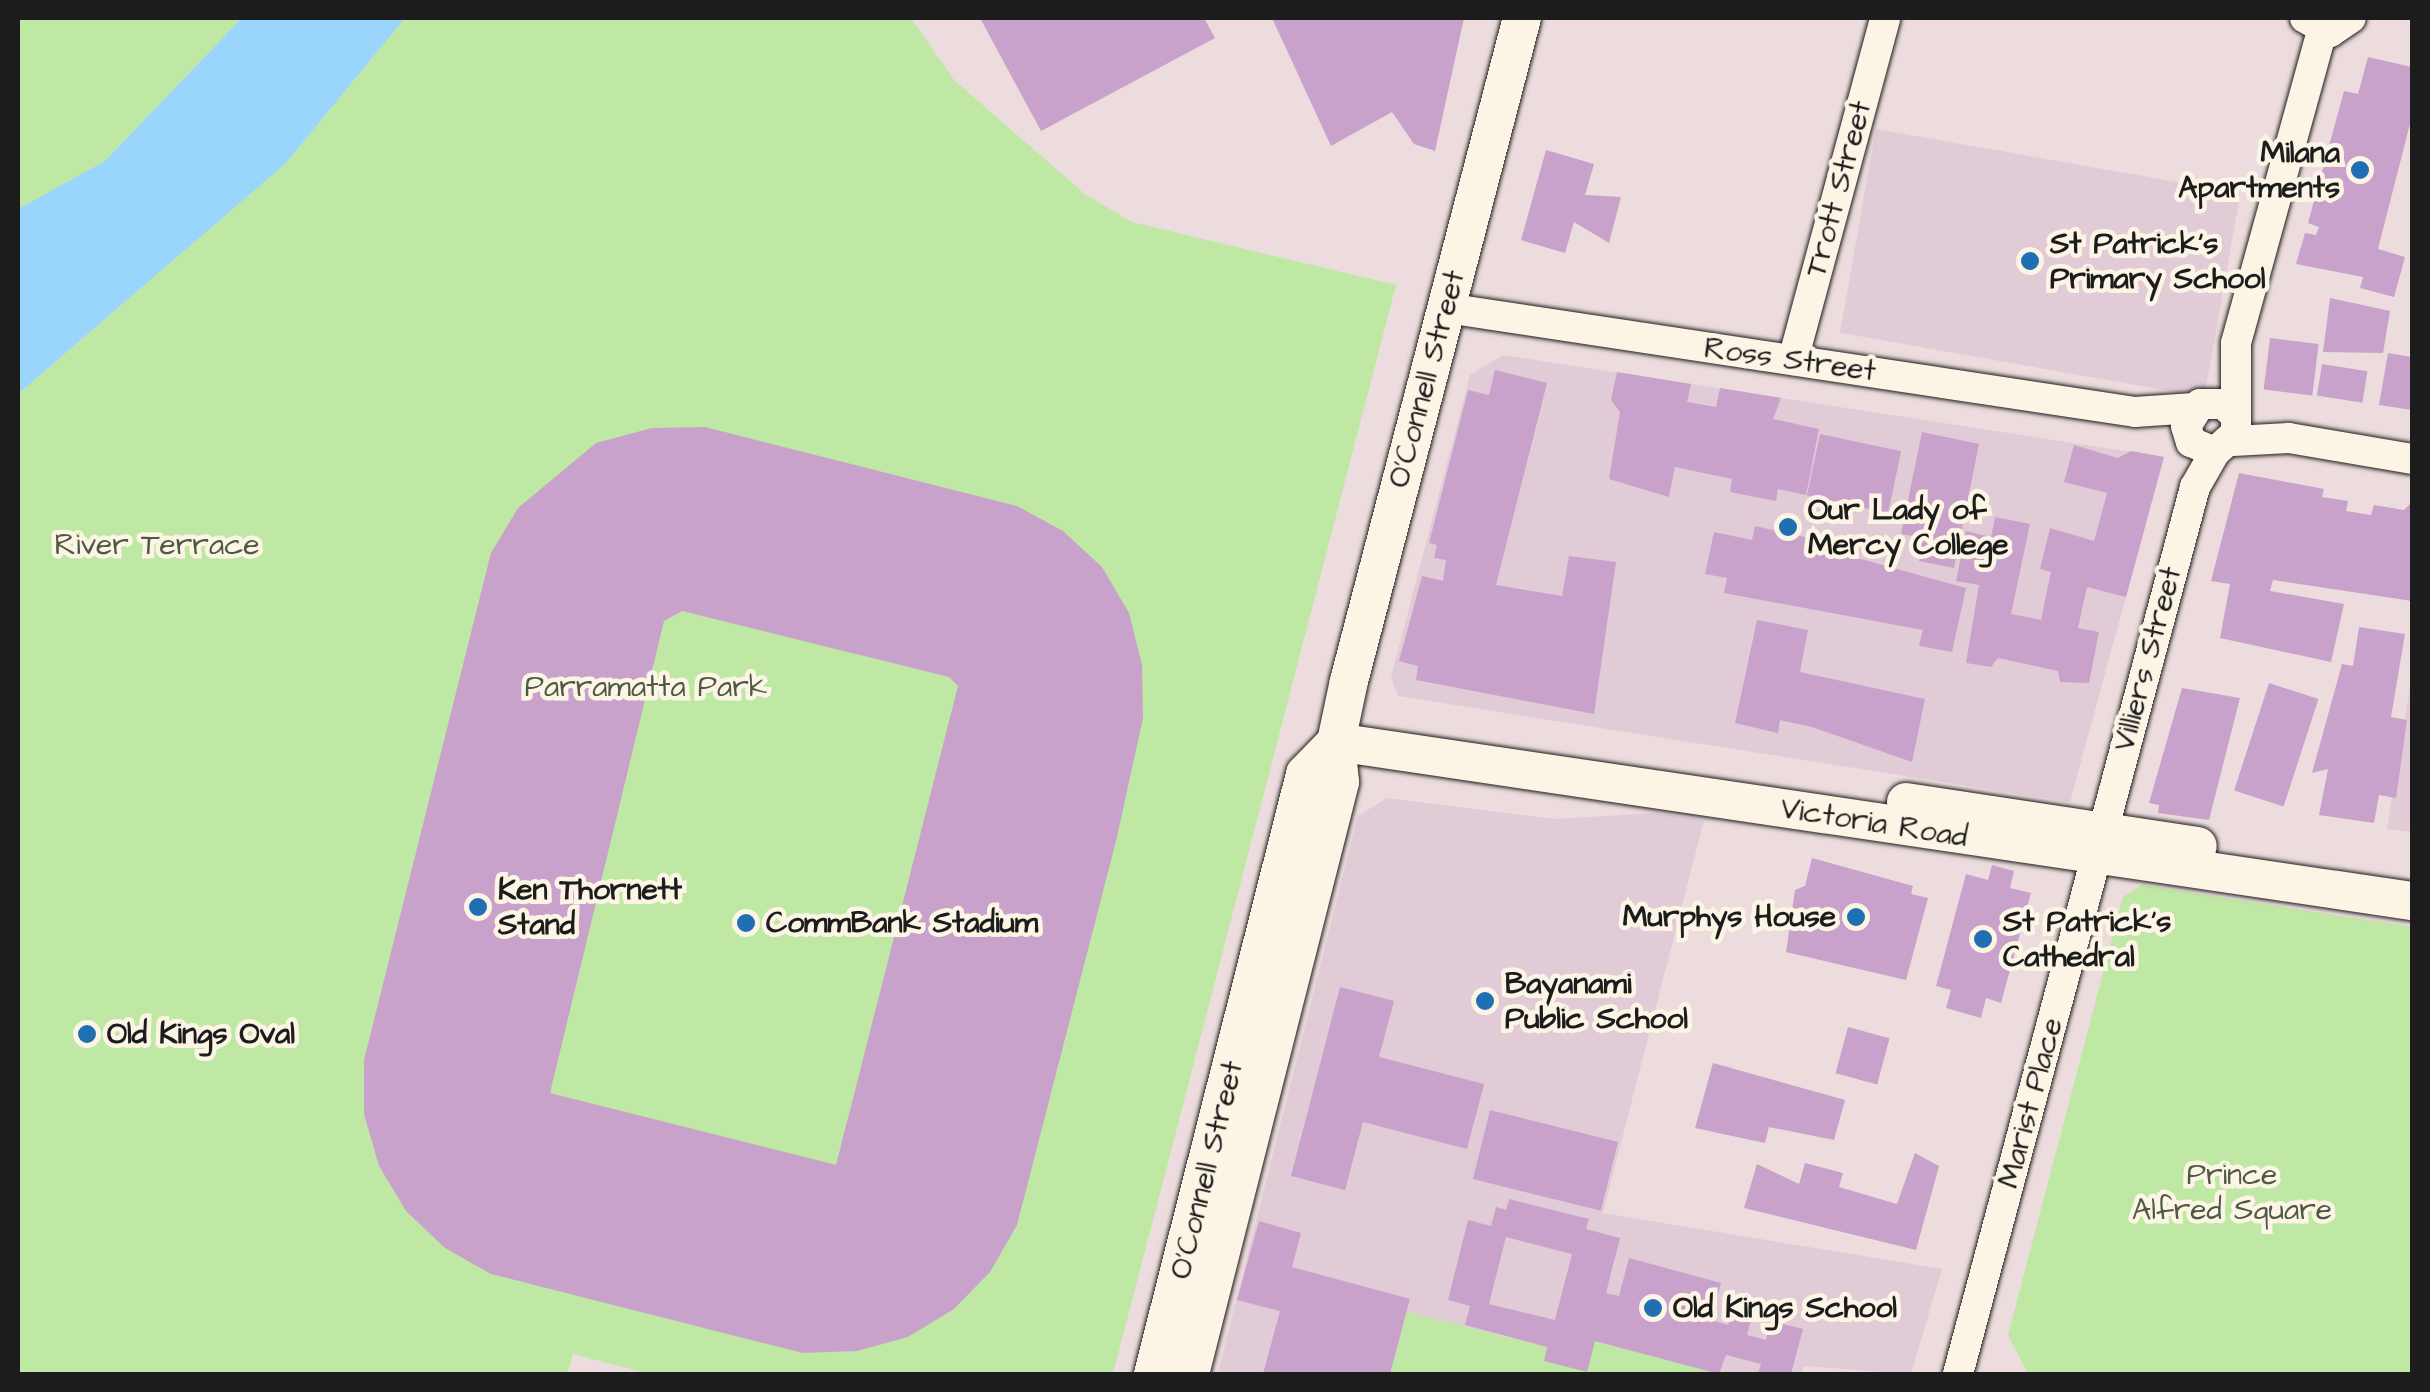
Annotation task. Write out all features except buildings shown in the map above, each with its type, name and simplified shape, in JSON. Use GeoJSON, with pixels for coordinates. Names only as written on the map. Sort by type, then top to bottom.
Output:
{"type":"FeatureCollection","features":[{"type":"Feature","properties":{"kind":"main road","name":"O'Connell Street"},"geometry":{"type":"LineString","coordinates":[[1190,1374],[1340,782],[1338,733],[1522,18]]}},
{"type":"Feature","properties":{"kind":"main road","name":"O'Connell Street"},"geometry":{"type":"LineString","coordinates":[[1153,1374],[1306,774],[1338,733]]}},
{"type":"Feature","properties":{"kind":"main road","name":"Victoria Road"},"geometry":{"type":"LineString","coordinates":[[1338,733],[2098,845],[2412,901]]}},
{"type":"Feature","properties":{"kind":"main road","name":"Victoria Road"},"geometry":{"type":"LineString","coordinates":[[2098,845],[2412,879]]}},
{"type":"Feature","properties":{"kind":"street","name":"Trott Street"},"geometry":{"type":"LineString","coordinates":[[1794,360],[1885,18]]}},
{"type":"Feature","properties":{"kind":"street"},"geometry":{"type":"LineString","coordinates":[[2350,18],[2314,24],[2213,427],[2412,459]]}},
{"type":"Feature","properties":{"kind":"street","name":"Ross Street"},"geometry":{"type":"LineString","coordinates":[[1446,308],[2213,427]]}},
{"type":"Feature","properties":{"kind":"street","name":"Villiers Street"},"geometry":{"type":"LineString","coordinates":[[2098,845],[2213,427]]}},
{"type":"Feature","properties":{"kind":"street","name":"Marist Place"},"geometry":{"type":"LineString","coordinates":[[1958,1374],[2098,845]]}},
{"type":"Feature","properties":{"kind":"shaded area","name":"St Patrick's Primary School"},"geometry":{"type":"Polygon","coordinates":[[[1876,129],[2240,193],[2204,397],[1840,333],[1876,129]]]}},
{"type":"Feature","properties":{"kind":"shaded area","name":"Our Lady of Mercy College"},"geometry":{"type":"Polygon","coordinates":[[[1503,355],[2164,457],[2070,802],[1398,696],[1391,677],[1470,375],[1503,355]]]}},
{"type":"Feature","properties":{"kind":"shaded area"},"geometry":{"type":"Polygon","coordinates":[[[2412,674],[2412,832],[2387,829],[2412,674]]]}},
{"type":"Feature","properties":{"kind":"shaded area","name":"Bayanami Public School"},"geometry":{"type":"Polygon","coordinates":[[[1387,798],[1554,819],[1657,813],[1704,820],[1603,1213],[1942,1269],[1911,1374],[1804,1366],[1801,1374],[1719,1374],[1595,1342],[1587,1372],[1544,1361],[1547,1347],[1407,1312],[1390,1374],[1218,1373],[1358,816],[1387,798]]]}},
{"type":"Feature","properties":{"kind":"green space"},"geometry":{"type":"Polygon","coordinates":[[[18,18],[242,18],[105,161],[18,209],[18,18]]]}},
{"type":"Feature","properties":{"kind":"green space","name":"Parramatta Park"},"geometry":{"type":"Polygon","coordinates":[[[405,18],[911,18],[954,80],[1086,195],[1132,222],[1396,285],[1113,1374],[650,1374],[573,1354],[567,1374],[18,1374],[18,394],[285,164],[405,18]]]}},
{"type":"Feature","properties":{"kind":"green space","name":"Prince Alfred Square"},"geometry":{"type":"Polygon","coordinates":[[[2142,885],[2412,927],[2412,1374],[2027,1372],[2008,1335],[2123,897],[2142,885]]]}},
{"type":"Feature","properties":{"kind":"green space"},"geometry":{"type":"Polygon","coordinates":[[[1407,1312],[1547,1347],[1544,1361],[1595,1341],[1719,1374],[1390,1374],[1407,1312]]]}},
{"type":"Feature","properties":{"kind":"water"},"geometry":{"type":"Polygon","coordinates":[[[242,18],[405,18],[285,164],[18,394],[18,209],[105,161],[242,18]]]}},
{"type":"Feature","properties":{"kind":"place","name":"Milana Apartments"},"geometry":{"type":"Point","coordinates":[2360,170]}},
{"type":"Feature","properties":{"kind":"place","name":"St Patrick's Primary School"},"geometry":{"type":"Point","coordinates":[2030,261]}},
{"type":"Feature","properties":{"kind":"place","name":"Our Lady of Mercy College"},"geometry":{"type":"Point","coordinates":[1788,527]}},
{"type":"Feature","properties":{"kind":"place","name":"Ken Thornett Stand"},"geometry":{"type":"Point","coordinates":[478,907]}},
{"type":"Feature","properties":{"kind":"place","name":"Murphys House"},"geometry":{"type":"Point","coordinates":[1856,917]}},
{"type":"Feature","properties":{"kind":"place","name":"CommBank Stadium"},"geometry":{"type":"Point","coordinates":[746,923]}},
{"type":"Feature","properties":{"kind":"place","name":"St Patrick's Cathedral"},"geometry":{"type":"Point","coordinates":[1983,939]}},
{"type":"Feature","properties":{"kind":"place","name":"Bayanami Public School"},"geometry":{"type":"Point","coordinates":[1485,1001]}},
{"type":"Feature","properties":{"kind":"place","name":"Old Kings Oval"},"geometry":{"type":"Point","coordinates":[87,1034]}},
{"type":"Feature","properties":{"kind":"place","name":"Old Kings School"},"geometry":{"type":"Point","coordinates":[1653,1308]}},
{"type":"Feature","properties":{"kind":"park label","name":"River Terrace"},"geometry":{"type":"Point","coordinates":[157,545]}}]}
